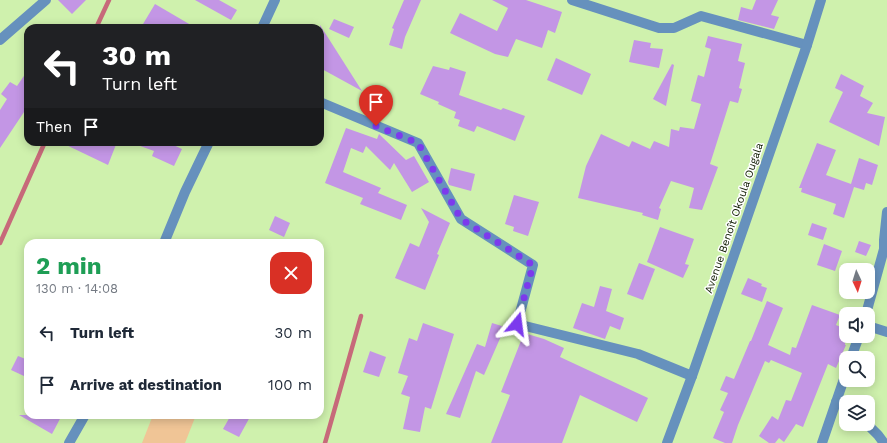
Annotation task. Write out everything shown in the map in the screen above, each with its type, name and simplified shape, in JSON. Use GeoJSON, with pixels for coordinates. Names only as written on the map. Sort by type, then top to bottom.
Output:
{"type":"FeatureCollection","features":[{"type":"Feature","properties":{"kind":"street"},"geometry":{"type":"LineString","coordinates":[[0,40],[46,0]]}},
{"type":"Feature","properties":{"kind":"street"},"geometry":{"type":"LineString","coordinates":[[264,24],[274,0]]}},
{"type":"Feature","properties":{"kind":"street"},"geometry":{"type":"LineString","coordinates":[[572,0],[659,28],[674,28],[701,16],[807,45]]}},
{"type":"Feature","properties":{"kind":"street","name":"Avenue Benoît Okoula Ougala"},"geometry":{"type":"LineString","coordinates":[[668,443],[807,45],[821,0]]}},
{"type":"Feature","properties":{"kind":"street"},"geometry":{"type":"LineString","coordinates":[[324,104],[418,143],[461,219],[533,265],[517,324],[638,354],[692,376]]}},
{"type":"Feature","properties":{"kind":"street"},"geometry":{"type":"LineString","coordinates":[[166,239],[185,192],[207,146]]}},
{"type":"Feature","properties":{"kind":"street"},"geometry":{"type":"LineString","coordinates":[[868,307],[885,248],[884,240],[887,212]]}},
{"type":"Feature","properties":{"kind":"street"},"geometry":{"type":"LineString","coordinates":[[875,328],[887,332]]}},
{"type":"Feature","properties":{"kind":"street"},"geometry":{"type":"LineString","coordinates":[[822,443],[841,387]]}},
{"type":"Feature","properties":{"kind":"street"},"geometry":{"type":"LineString","coordinates":[[69,443],[83,419]]}},
{"type":"Feature","properties":{"kind":"street"},"geometry":{"type":"LineString","coordinates":[[874,431],[884,443]]}},
{"type":"Feature","properties":{"kind":"shaded area"},"geometry":{"type":"Polygon","coordinates":[[[151,419],[194,419],[185,443],[142,443],[151,419]]]}},
{"type":"Feature","properties":{"kind":"building"},"geometry":{"type":"Polygon","coordinates":[[[58,0],[86,0],[72,14],[58,0]]]}},
{"type":"Feature","properties":{"kind":"building"},"geometry":{"type":"Polygon","coordinates":[[[195,0],[219,0],[237,10],[231,20],[195,0]]]}},
{"type":"Feature","properties":{"kind":"building"},"geometry":{"type":"Polygon","coordinates":[[[404,0],[421,0],[405,37],[402,49],[389,45],[394,29],[392,28],[404,0]]]}},
{"type":"Feature","properties":{"kind":"building"},"geometry":{"type":"Polygon","coordinates":[[[492,0],[526,0],[562,12],[555,33],[548,30],[542,48],[516,39],[508,57],[495,54],[450,33],[460,13],[497,31],[508,8],[492,0]]]}},
{"type":"Feature","properties":{"kind":"building"},"geometry":{"type":"Polygon","coordinates":[[[756,0],[778,0],[771,15],[779,17],[774,29],[738,20],[741,7],[752,10],[756,0]]]}},
{"type":"Feature","properties":{"kind":"building"},"geometry":{"type":"Polygon","coordinates":[[[155,4],[189,24],[143,24],[155,4]]]}},
{"type":"Feature","properties":{"kind":"building"},"geometry":{"type":"Polygon","coordinates":[[[334,19],[354,27],[349,38],[329,29],[334,19]]]}},
{"type":"Feature","properties":{"kind":"building"},"geometry":{"type":"Polygon","coordinates":[[[324,31],[362,91],[324,70],[324,31]]]}},
{"type":"Feature","properties":{"kind":"building"},"geometry":{"type":"Polygon","coordinates":[[[708,36],[742,44],[738,61],[745,63],[739,88],[742,89],[738,103],[730,101],[710,164],[718,167],[702,210],[689,208],[694,188],[671,181],[659,208],[661,209],[658,220],[642,215],[643,213],[578,198],[586,166],[601,134],[629,147],[632,141],[650,149],[654,141],[669,147],[671,129],[679,131],[680,127],[694,129],[701,104],[691,101],[698,75],[704,77],[711,49],[705,47],[708,36]]]}},
{"type":"Feature","properties":{"kind":"building"},"geometry":{"type":"Polygon","coordinates":[[[634,40],[651,43],[650,48],[663,49],[659,68],[629,62],[634,40]]]}},
{"type":"Feature","properties":{"kind":"building"},"geometry":{"type":"Polygon","coordinates":[[[556,58],[591,74],[582,95],[547,80],[556,58]]]}},
{"type":"Feature","properties":{"kind":"building"},"geometry":{"type":"Polygon","coordinates":[[[672,64],[674,65],[666,106],[653,99],[672,64]]]}},
{"type":"Feature","properties":{"kind":"building"},"geometry":{"type":"Polygon","coordinates":[[[433,66],[449,70],[450,67],[466,72],[459,95],[501,110],[503,108],[525,116],[515,141],[477,126],[474,132],[458,126],[460,120],[454,118],[456,112],[438,104],[439,102],[420,94],[433,66]]]}},
{"type":"Feature","properties":{"kind":"building"},"geometry":{"type":"Polygon","coordinates":[[[841,74],[864,86],[860,96],[873,103],[867,113],[885,117],[879,146],[829,122],[843,92],[835,88],[841,74]]]}},
{"type":"Feature","properties":{"kind":"building"},"geometry":{"type":"Polygon","coordinates":[[[24,76],[24,112],[0,148],[0,110],[7,99],[1,94],[10,82],[17,86],[24,76]]]}},
{"type":"Feature","properties":{"kind":"building"},"geometry":{"type":"Polygon","coordinates":[[[346,128],[377,139],[379,134],[406,160],[414,156],[429,182],[412,192],[394,163],[390,170],[366,146],[363,153],[351,148],[343,172],[381,188],[378,193],[407,205],[401,220],[360,204],[363,198],[325,183],[346,128]]]}},
{"type":"Feature","properties":{"kind":"building"},"geometry":{"type":"Polygon","coordinates":[[[817,143],[836,150],[826,175],[851,184],[859,158],[878,165],[872,185],[866,183],[864,190],[854,187],[844,218],[833,214],[836,204],[801,192],[802,188],[799,188],[817,143]]]}},
{"type":"Feature","properties":{"kind":"building"},"geometry":{"type":"Polygon","coordinates":[[[68,146],[115,146],[108,165],[68,146]]]}},
{"type":"Feature","properties":{"kind":"building"},"geometry":{"type":"Polygon","coordinates":[[[140,146],[176,146],[182,149],[174,166],[152,156],[154,151],[140,146]]]}},
{"type":"Feature","properties":{"kind":"building"},"geometry":{"type":"Polygon","coordinates":[[[451,168],[475,174],[471,191],[449,185],[448,182],[451,168]]]}},
{"type":"Feature","properties":{"kind":"building"},"geometry":{"type":"Polygon","coordinates":[[[514,195],[539,202],[528,236],[513,231],[514,227],[505,224],[514,195]]]}},
{"type":"Feature","properties":{"kind":"building"},"geometry":{"type":"Polygon","coordinates":[[[421,208],[450,223],[437,254],[439,255],[425,290],[395,278],[410,243],[419,247],[429,222],[421,208]]]}},
{"type":"Feature","properties":{"kind":"building"},"geometry":{"type":"Polygon","coordinates":[[[275,216],[290,223],[284,237],[269,230],[275,216]]]}},
{"type":"Feature","properties":{"kind":"building"},"geometry":{"type":"Polygon","coordinates":[[[812,223],[827,228],[823,240],[808,235],[812,223]]]}},
{"type":"Feature","properties":{"kind":"building"},"geometry":{"type":"Polygon","coordinates":[[[660,227],[694,239],[685,264],[689,265],[683,278],[647,262],[660,227]]]}},
{"type":"Feature","properties":{"kind":"building"},"geometry":{"type":"Polygon","coordinates":[[[859,241],[871,245],[866,256],[855,252],[859,241]]]}},
{"type":"Feature","properties":{"kind":"building"},"geometry":{"type":"Polygon","coordinates":[[[824,244],[842,251],[835,271],[817,265],[824,244]]]}},
{"type":"Feature","properties":{"kind":"building"},"geometry":{"type":"Polygon","coordinates":[[[639,263],[655,269],[643,300],[627,294],[639,263]]]}},
{"type":"Feature","properties":{"kind":"building"},"geometry":{"type":"Polygon","coordinates":[[[748,278],[762,284],[761,286],[767,288],[762,302],[741,294],[748,278]]]}},
{"type":"Feature","properties":{"kind":"building"},"geometry":{"type":"Polygon","coordinates":[[[600,286],[612,289],[606,311],[624,318],[620,330],[610,326],[605,339],[573,328],[582,303],[594,307],[600,286]]]}},
{"type":"Feature","properties":{"kind":"building"},"geometry":{"type":"Polygon","coordinates":[[[767,301],[783,308],[768,345],[790,355],[792,347],[796,348],[812,305],[839,315],[836,325],[839,326],[839,343],[845,343],[846,345],[843,351],[839,351],[839,361],[836,368],[828,364],[803,427],[796,424],[784,442],[779,438],[775,443],[769,443],[759,436],[772,416],[778,420],[786,400],[791,401],[802,373],[771,360],[769,363],[765,361],[732,443],[725,443],[713,438],[724,412],[720,410],[728,393],[720,390],[726,376],[734,379],[767,301]]]}},
{"type":"Feature","properties":{"kind":"building"},"geometry":{"type":"Polygon","coordinates":[[[423,323],[454,334],[431,409],[425,407],[420,432],[403,429],[410,397],[401,394],[408,376],[398,373],[409,338],[417,341],[423,323]]]}},
{"type":"Feature","properties":{"kind":"building"},"geometry":{"type":"Polygon","coordinates":[[[492,323],[505,327],[484,375],[476,371],[460,418],[446,414],[477,344],[485,347],[492,323]]]}},
{"type":"Feature","properties":{"kind":"building"},"geometry":{"type":"Polygon","coordinates":[[[524,333],[544,339],[564,348],[560,357],[648,398],[637,422],[580,395],[562,443],[491,443],[510,395],[501,392],[524,333]]]}},
{"type":"Feature","properties":{"kind":"building"},"geometry":{"type":"Polygon","coordinates":[[[370,351],[386,357],[379,377],[363,372],[370,351]]]}},
{"type":"Feature","properties":{"kind":"building"},"geometry":{"type":"Polygon","coordinates":[[[18,356],[24,358],[24,376],[11,370],[18,356]]]}},
{"type":"Feature","properties":{"kind":"building"},"geometry":{"type":"Polygon","coordinates":[[[26,419],[60,419],[52,434],[26,419]]]}},
{"type":"Feature","properties":{"kind":"building"},"geometry":{"type":"Polygon","coordinates":[[[229,419],[249,419],[239,437],[223,429],[229,419]]]}},
{"type":"Feature","properties":{"kind":"waterway"},"geometry":{"type":"LineString","coordinates":[[98,24],[109,0]]}},
{"type":"Feature","properties":{"kind":"waterway"},"geometry":{"type":"LineString","coordinates":[[0,243],[43,146]]}},
{"type":"Feature","properties":{"kind":"waterway"},"geometry":{"type":"LineString","coordinates":[[325,443],[361,316]]}},
{"type":"Feature","properties":{"kind":"route"},"geometry":{"type":"LineString","coordinates":[[376,126],[418,143],[461,219],[533,265],[517,324]]}}]}
